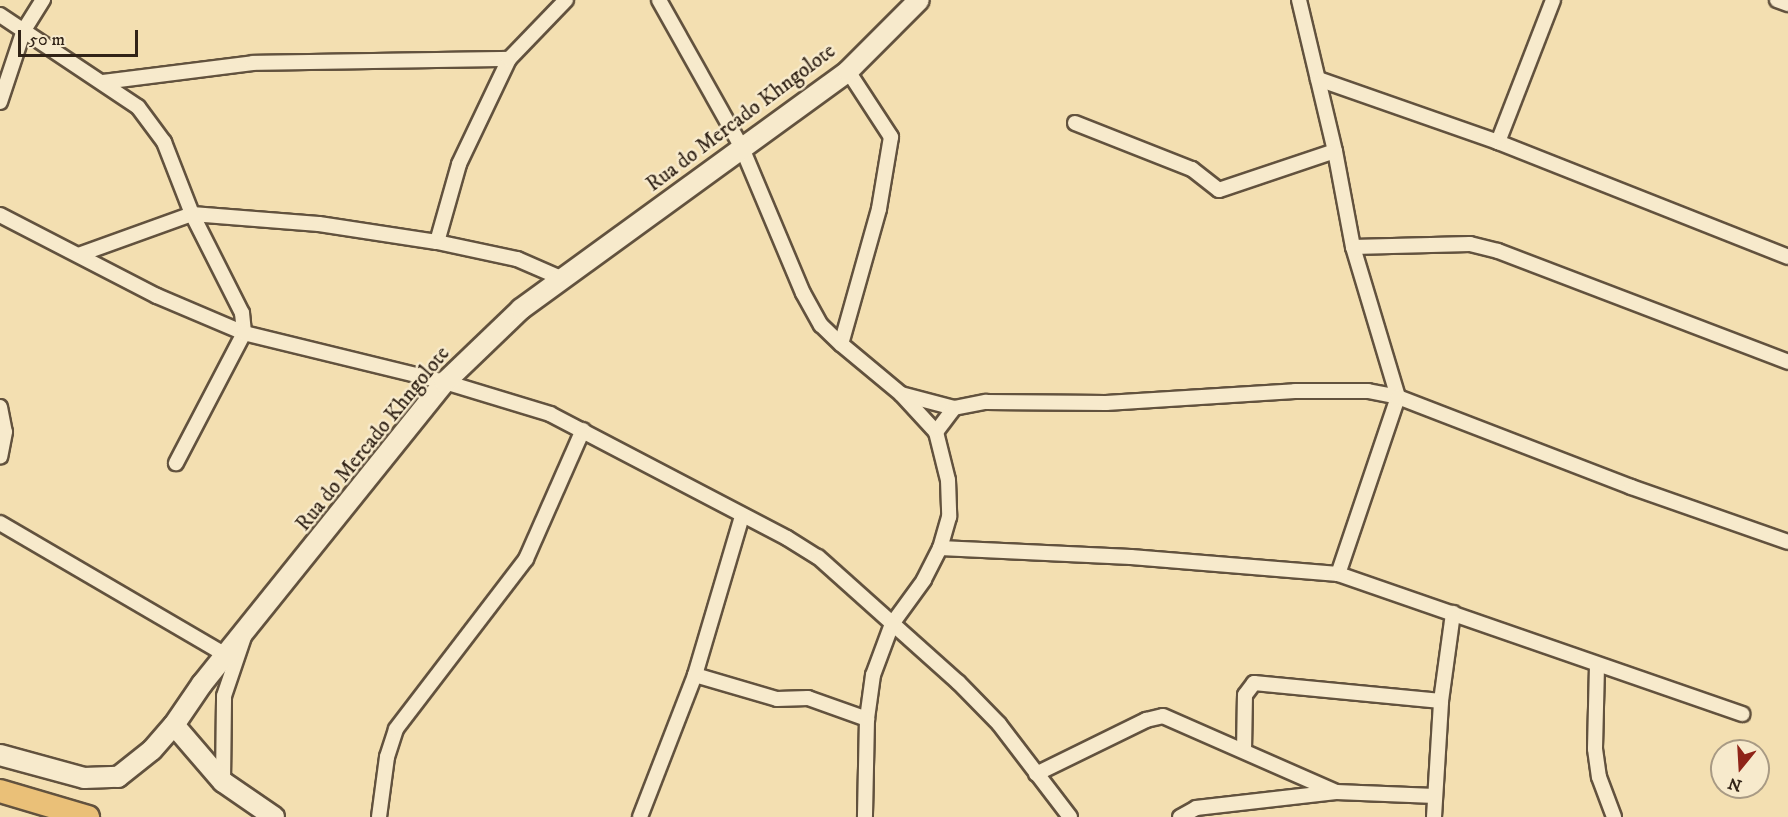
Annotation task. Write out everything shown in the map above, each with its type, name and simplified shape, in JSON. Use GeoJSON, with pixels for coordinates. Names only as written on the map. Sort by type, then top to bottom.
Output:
{"type":"FeatureCollection","features":[{"type":"Feature","properties":{"kind":"main road"},"geometry":{"type":"LineString","coordinates":[[0,791],[88,817]]}},
{"type":"Feature","properties":{"kind":"street"},"geometry":{"type":"LineString","coordinates":[[0,102],[24,30],[43,0]]}},
{"type":"Feature","properties":{"kind":"street"},"geometry":{"type":"LineString","coordinates":[[437,242],[459,164],[482,110],[509,59],[567,0]]}},
{"type":"Feature","properties":{"kind":"street"},"geometry":{"type":"LineString","coordinates":[[659,0],[742,148],[803,293],[821,325],[901,394],[936,432],[948,480],[949,517],[940,548],[924,580],[892,624],[873,675],[867,719],[865,817]]}},
{"type":"Feature","properties":{"kind":"street","name":"Rua do Mercado Khngolote"},"geometry":{"type":"LineString","coordinates":[[0,755],[84,778],[118,777],[152,750],[445,382],[521,309],[561,278],[848,71],[919,0]]}},
{"type":"Feature","properties":{"kind":"street"},"geometry":{"type":"LineString","coordinates":[[1299,0],[1335,150],[1353,247],[1398,397],[1338,574]]}},
{"type":"Feature","properties":{"kind":"street"},"geometry":{"type":"LineString","coordinates":[[1498,142],[1553,0]]}},
{"type":"Feature","properties":{"kind":"street"},"geometry":{"type":"LineString","coordinates":[[1777,0],[1788,4]]}},
{"type":"Feature","properties":{"kind":"street"},"geometry":{"type":"LineString","coordinates":[[0,15],[138,107],[164,142],[192,214],[242,313],[244,333],[176,463]]}},
{"type":"Feature","properties":{"kind":"street"},"geometry":{"type":"LineString","coordinates":[[102,82],[253,63],[509,59]]}},
{"type":"Feature","properties":{"kind":"street"},"geometry":{"type":"LineString","coordinates":[[841,344],[879,209],[891,137],[848,71]]}},
{"type":"Feature","properties":{"kind":"street"},"geometry":{"type":"LineString","coordinates":[[1318,79],[1498,142],[1788,257]]}},
{"type":"Feature","properties":{"kind":"street"},"geometry":{"type":"LineString","coordinates":[[1075,123],[1192,169],[1220,190],[1335,150]]}},
{"type":"Feature","properties":{"kind":"street"},"geometry":{"type":"LineString","coordinates":[[81,254],[192,214],[319,224],[437,242],[517,259],[561,278]]}},
{"type":"Feature","properties":{"kind":"street"},"geometry":{"type":"LineString","coordinates":[[0,215],[81,254],[157,296],[244,333],[445,382],[550,414],[818,557],[999,724],[1070,817]]}},
{"type":"Feature","properties":{"kind":"street"},"geometry":{"type":"LineString","coordinates":[[1353,247],[1470,244],[1498,251],[1788,362]]}},
{"type":"Feature","properties":{"kind":"street"},"geometry":{"type":"LineString","coordinates":[[901,394],[954,408],[986,402],[1106,403],[1295,391],[1368,391],[1398,397],[1788,542]]}},
{"type":"Feature","properties":{"kind":"street"},"geometry":{"type":"LineString","coordinates":[[0,407],[5,432],[0,457]]}},
{"type":"Feature","properties":{"kind":"street"},"geometry":{"type":"LineString","coordinates":[[936,432],[954,408]]}},
{"type":"Feature","properties":{"kind":"street"},"geometry":{"type":"LineString","coordinates":[[379,817],[387,757],[396,729],[526,559],[583,430]]}},
{"type":"Feature","properties":{"kind":"street"},"geometry":{"type":"LineString","coordinates":[[643,816],[694,675],[742,516]]}},
{"type":"Feature","properties":{"kind":"street"},"geometry":{"type":"LineString","coordinates":[[0,523],[226,655]]}},
{"type":"Feature","properties":{"kind":"street"},"geometry":{"type":"LineString","coordinates":[[940,548],[1131,557],[1338,574],[1597,666],[1742,714]]}},
{"type":"Feature","properties":{"kind":"street"},"geometry":{"type":"LineString","coordinates":[[1434,817],[1441,701],[1453,613]]}},
{"type":"Feature","properties":{"kind":"street"},"geometry":{"type":"LineString","coordinates":[[223,782],[224,696],[246,634]]}},
{"type":"Feature","properties":{"kind":"street"},"geometry":{"type":"LineString","coordinates":[[1597,666],[1595,749],[1599,777],[1614,817]]}},
{"type":"Feature","properties":{"kind":"street"},"geometry":{"type":"LineString","coordinates":[[694,675],[777,699],[808,698],[867,719]]}},
{"type":"Feature","properties":{"kind":"street"},"geometry":{"type":"LineString","coordinates":[[1244,751],[1245,695],[1254,683],[1441,701]]}},
{"type":"Feature","properties":{"kind":"street"},"geometry":{"type":"LineString","coordinates":[[1036,774],[1146,720],[1163,716],[1336,792]]}},
{"type":"Feature","properties":{"kind":"street"},"geometry":{"type":"LineString","coordinates":[[174,725],[223,782],[274,817]]}},
{"type":"Feature","properties":{"kind":"street"},"geometry":{"type":"LineString","coordinates":[[1180,817],[1196,808],[1336,792],[1435,796]]}}]}
